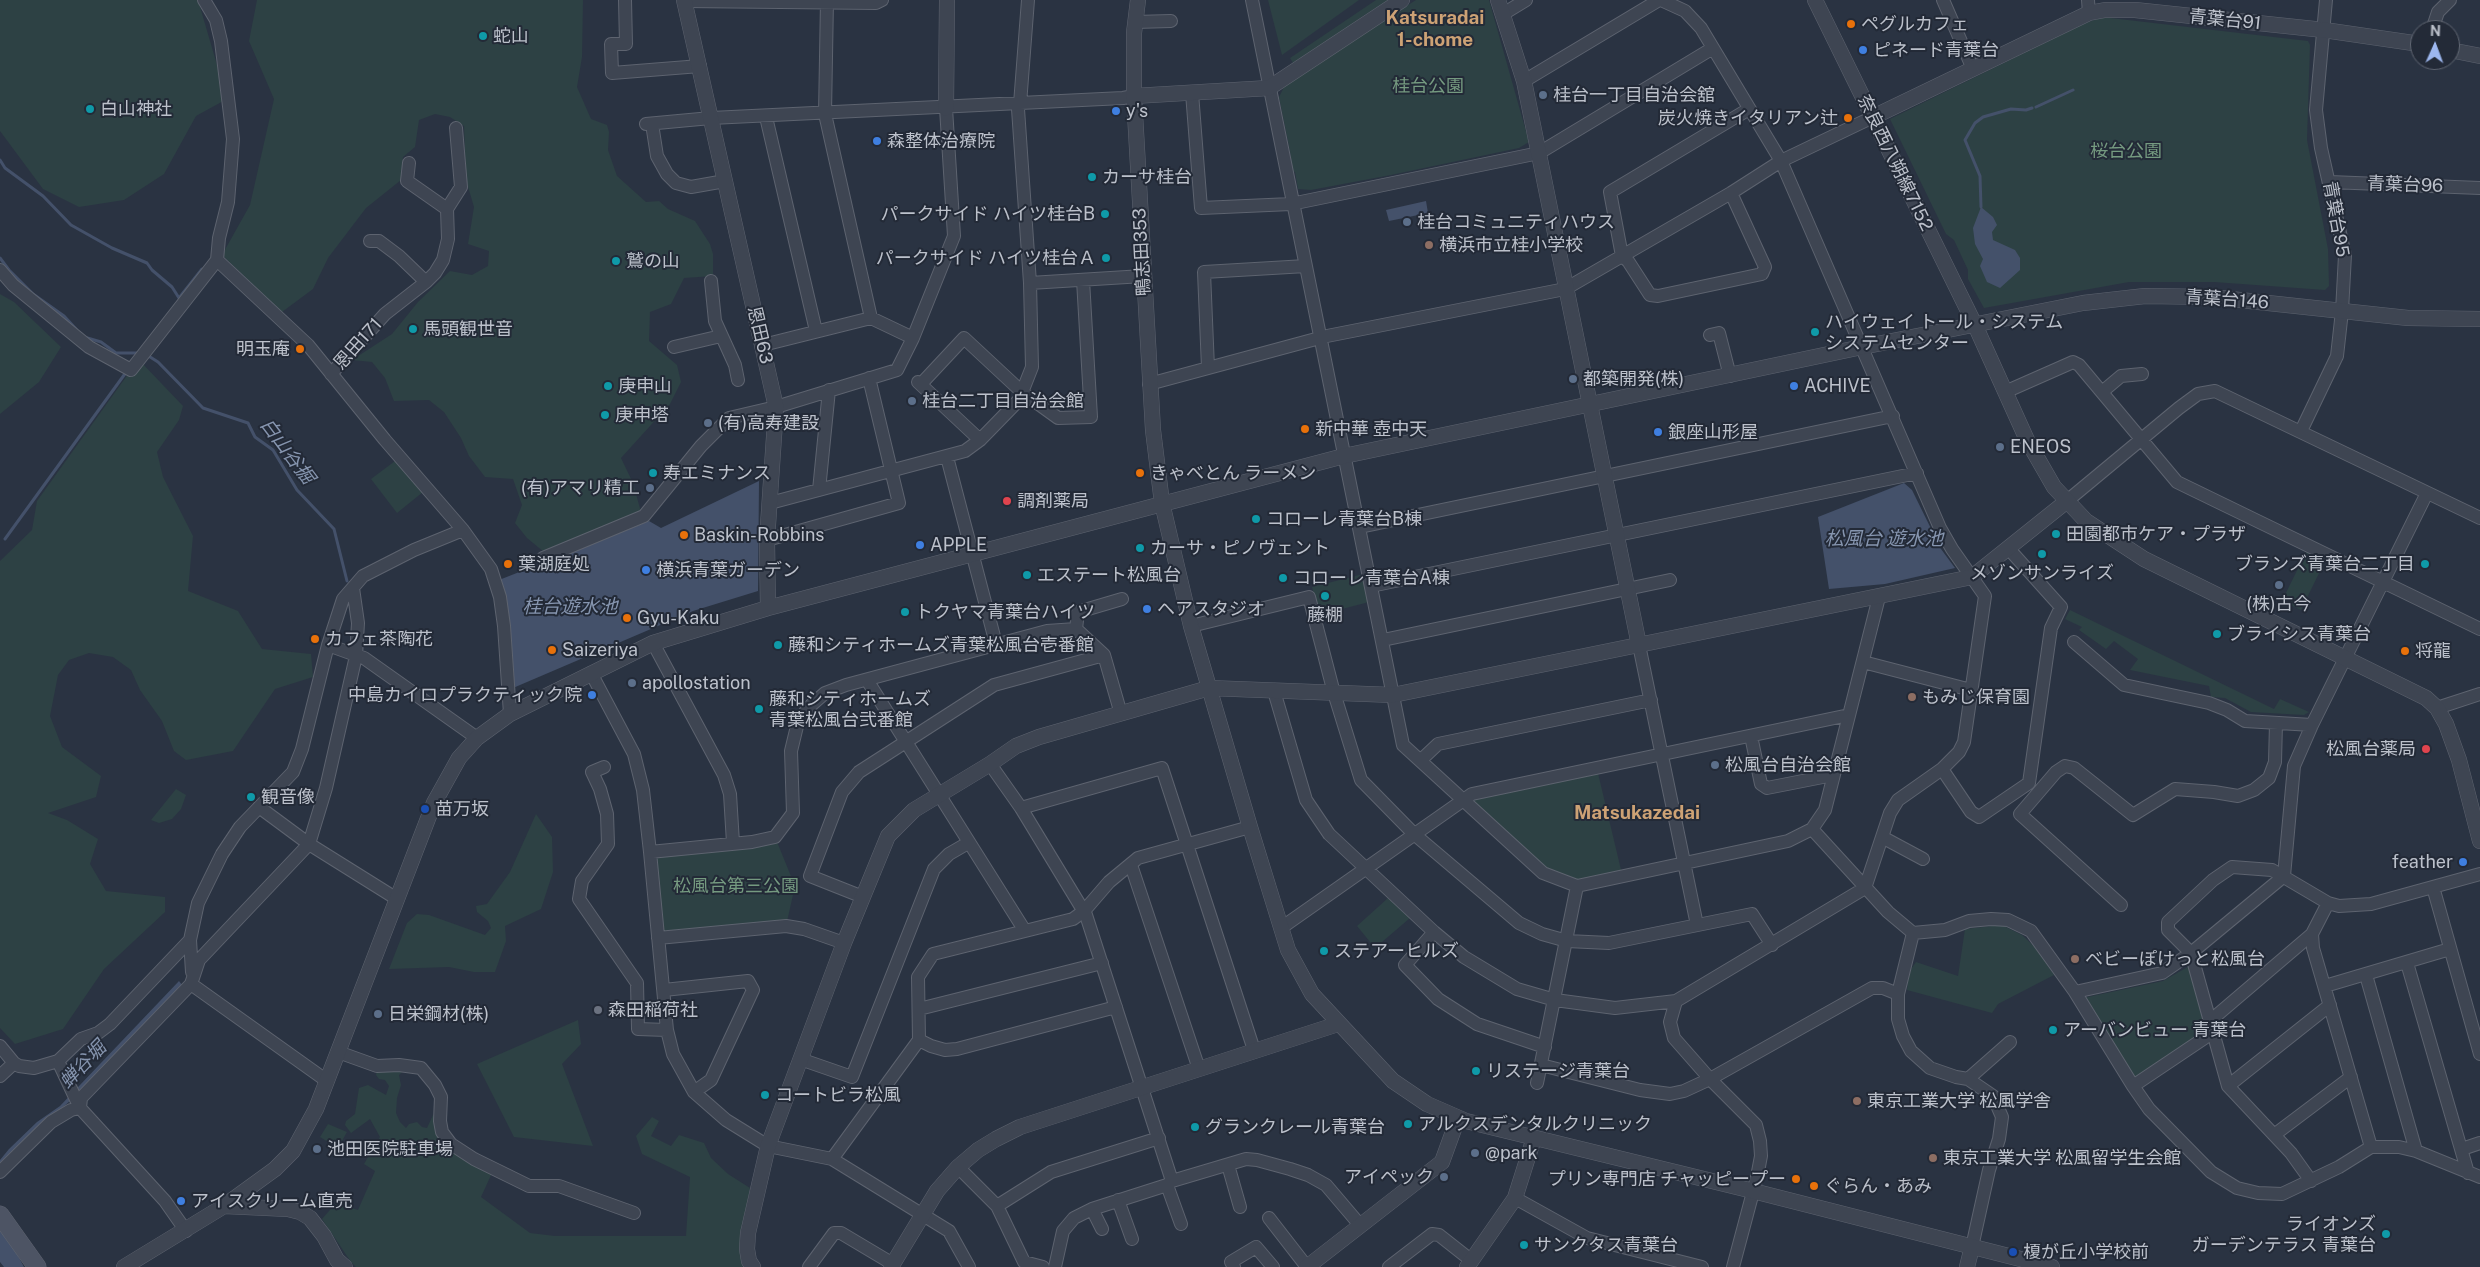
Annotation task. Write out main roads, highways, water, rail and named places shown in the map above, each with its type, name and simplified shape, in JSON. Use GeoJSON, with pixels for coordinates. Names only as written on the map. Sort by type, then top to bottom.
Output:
{"type":"FeatureCollection","features":[{"type":"Feature","properties":{"kind":"main road"},"geometry":{"type":"LineString","coordinates":[[0,1215],[37,1267]]}},
{"type":"Feature","properties":{"kind":"water"},"geometry":{"type":"Polygon","coordinates":[[[1426,201],[1428,213],[1389,221],[1386,210],[1426,201]]]}},
{"type":"Feature","properties":{"kind":"water"},"geometry":{"type":"Polygon","coordinates":[[[1981,207],[1993,217],[1997,225],[1992,232],[1993,240],[2015,250],[2020,258],[2020,270],[2000,288],[1987,282],[1980,266],[1983,259],[1975,244],[1973,228],[1981,207]]]}},
{"type":"Feature","properties":{"kind":"water","name":"桂台遊水池"},"geometry":{"type":"Polygon","coordinates":[[[759,481],[758,591],[693,611],[513,688],[499,580],[649,521],[661,528],[759,481]]]}},
{"type":"Feature","properties":{"kind":"water","name":"松風台 遊水池"},"geometry":{"type":"Polygon","coordinates":[[[1904,483],[1912,490],[1941,549],[1955,568],[1885,584],[1829,589],[1818,517],[1904,483]]]}},
{"type":"Feature","properties":{"kind":"water"},"geometry":{"type":"Polygon","coordinates":[[[179,981],[182,985],[71,1100],[0,1164],[0,1160],[9,1149],[37,1122],[60,1106],[179,981]]]}},
{"type":"Feature","properties":{"kind":"water"},"geometry":{"type":"Polygon","coordinates":[[[0,1229],[24,1267],[4,1267],[0,1262],[0,1229]]]}},
{"type":"Feature","properties":{"kind":"waterway"},"geometry":{"type":"LineString","coordinates":[[2036,107],[2073,90]]}},
{"type":"Feature","properties":{"kind":"waterway"},"geometry":{"type":"LineString","coordinates":[[1981,207],[1980,176],[1965,140],[1975,123],[1983,117],[2011,109],[2026,110],[2032,108]]}},
{"type":"Feature","properties":{"kind":"waterway","name":"白山谷掘"},"geometry":{"type":"LineString","coordinates":[[0,160],[5,168],[43,196],[71,225],[112,248],[147,263],[152,270],[172,287],[179,298],[202,269]]}},
{"type":"Feature","properties":{"kind":"waterway","name":"白山谷掘"},"geometry":{"type":"LineString","coordinates":[[0,258],[33,294],[64,316],[76,329]]}},
{"type":"Feature","properties":{"kind":"waterway","name":"白山谷掘"},"geometry":{"type":"LineString","coordinates":[[84,337],[101,342],[116,353],[138,353]]}},
{"type":"Feature","properties":{"kind":"waterway","name":"白山谷掘"},"geometry":{"type":"LineString","coordinates":[[147,355],[158,362],[203,408],[248,423],[255,437],[273,450],[297,490],[334,529],[347,581]]}},
{"type":"Feature","properties":{"kind":"waterway"},"geometry":{"type":"LineString","coordinates":[[5,539],[127,371]]}},
{"type":"Feature","properties":{"kind":"place","name":"ペグルカフェ"},"geometry":{"type":"Point","coordinates":[1851,24]}},
{"type":"Feature","properties":{"kind":"place","name":"蛇山"},"geometry":{"type":"Point","coordinates":[483,36]}},
{"type":"Feature","properties":{"kind":"place","name":"ピネード青葉台"},"geometry":{"type":"Point","coordinates":[1863,50]}},
{"type":"Feature","properties":{"kind":"place","name":"桂台一丁目自治会舘"},"geometry":{"type":"Point","coordinates":[1543,95]}},
{"type":"Feature","properties":{"kind":"place","name":"白山神社"},"geometry":{"type":"Point","coordinates":[90,109]}},
{"type":"Feature","properties":{"kind":"place","name":"y's"},"geometry":{"type":"Point","coordinates":[1116,111]}},
{"type":"Feature","properties":{"kind":"place","name":"炭火焼きイタリアン辻"},"geometry":{"type":"Point","coordinates":[1848,118]}},
{"type":"Feature","properties":{"kind":"place","name":"森整体治療院"},"geometry":{"type":"Point","coordinates":[877,141]}},
{"type":"Feature","properties":{"kind":"place","name":"カーサ桂台"},"geometry":{"type":"Point","coordinates":[1092,177]}},
{"type":"Feature","properties":{"kind":"place","name":"パークサイド ハイツ桂台B"},"geometry":{"type":"Point","coordinates":[1105,214]}},
{"type":"Feature","properties":{"kind":"place","name":"桂台コミュニティハウス"},"geometry":{"type":"Point","coordinates":[1407,222]}},
{"type":"Feature","properties":{"kind":"place","name":"横浜市立桂小学校"},"geometry":{"type":"Point","coordinates":[1429,245]}},
{"type":"Feature","properties":{"kind":"place","name":"パークサイド ハイツ桂台Ａ"},"geometry":{"type":"Point","coordinates":[1106,258]}},
{"type":"Feature","properties":{"kind":"place","name":"鷲の山"},"geometry":{"type":"Point","coordinates":[616,261]}},
{"type":"Feature","properties":{"kind":"place","name":"馬頭観世音"},"geometry":{"type":"Point","coordinates":[413,329]}},
{"type":"Feature","properties":{"kind":"place","name":"ハイウェイ トール・システム システムセンター"},"geometry":{"type":"Point","coordinates":[1815,332]}},
{"type":"Feature","properties":{"kind":"place","name":"明玉庵"},"geometry":{"type":"Point","coordinates":[300,349]}},
{"type":"Feature","properties":{"kind":"place","name":"都築開発(株)"},"geometry":{"type":"Point","coordinates":[1573,379]}},
{"type":"Feature","properties":{"kind":"place","name":"庚申山"},"geometry":{"type":"Point","coordinates":[608,386]}},
{"type":"Feature","properties":{"kind":"place","name":"ACHIVE"},"geometry":{"type":"Point","coordinates":[1794,386]}},
{"type":"Feature","properties":{"kind":"place","name":"桂台二丁目自治会館"},"geometry":{"type":"Point","coordinates":[912,401]}},
{"type":"Feature","properties":{"kind":"place","name":"庚申塔"},"geometry":{"type":"Point","coordinates":[605,415]}},
{"type":"Feature","properties":{"kind":"place","name":"(有)高寿建設"},"geometry":{"type":"Point","coordinates":[708,423]}},
{"type":"Feature","properties":{"kind":"place","name":"新中華 壺中天"},"geometry":{"type":"Point","coordinates":[1305,429]}},
{"type":"Feature","properties":{"kind":"place","name":"銀座山形屋"},"geometry":{"type":"Point","coordinates":[1658,432]}},
{"type":"Feature","properties":{"kind":"place","name":"ENEOS"},"geometry":{"type":"Point","coordinates":[2000,447]}},
{"type":"Feature","properties":{"kind":"place","name":"寿エミナンス"},"geometry":{"type":"Point","coordinates":[653,473]}},
{"type":"Feature","properties":{"kind":"place","name":"きゃべとん ラーメン"},"geometry":{"type":"Point","coordinates":[1140,473]}},
{"type":"Feature","properties":{"kind":"place","name":"(有)アマリ精工"},"geometry":{"type":"Point","coordinates":[650,488]}},
{"type":"Feature","properties":{"kind":"place","name":"調剤薬局"},"geometry":{"type":"Point","coordinates":[1007,501]}},
{"type":"Feature","properties":{"kind":"place","name":"コローレ青葉台B棟"},"geometry":{"type":"Point","coordinates":[1256,519]}},
{"type":"Feature","properties":{"kind":"place","name":"田園都市ケア・プラザ"},"geometry":{"type":"Point","coordinates":[2056,534]}},
{"type":"Feature","properties":{"kind":"place","name":"Baskin-Robbins"},"geometry":{"type":"Point","coordinates":[684,535]}},
{"type":"Feature","properties":{"kind":"place","name":"APPLE"},"geometry":{"type":"Point","coordinates":[920,545]}},
{"type":"Feature","properties":{"kind":"place","name":"カーサ・ピノヴェント"},"geometry":{"type":"Point","coordinates":[1140,548]}},
{"type":"Feature","properties":{"kind":"place","name":"メゾンサンライズ"},"geometry":{"type":"Point","coordinates":[2042,554]}},
{"type":"Feature","properties":{"kind":"place","name":"葉湖庭処"},"geometry":{"type":"Point","coordinates":[508,564]}},
{"type":"Feature","properties":{"kind":"place","name":"ブランズ青葉台二丁目"},"geometry":{"type":"Point","coordinates":[2425,564]}},
{"type":"Feature","properties":{"kind":"place","name":"横浜青葉ガーデン"},"geometry":{"type":"Point","coordinates":[646,570]}},
{"type":"Feature","properties":{"kind":"place","name":"エステート松風台"},"geometry":{"type":"Point","coordinates":[1027,575]}},
{"type":"Feature","properties":{"kind":"place","name":"コローレ青葉台A棟"},"geometry":{"type":"Point","coordinates":[1283,578]}},
{"type":"Feature","properties":{"kind":"place","name":"(株)古今"},"geometry":{"type":"Point","coordinates":[2279,585]}},
{"type":"Feature","properties":{"kind":"place","name":"藤棚"},"geometry":{"type":"Point","coordinates":[1325,596]}},
{"type":"Feature","properties":{"kind":"place","name":"ヘアスタジオ"},"geometry":{"type":"Point","coordinates":[1147,609]}},
{"type":"Feature","properties":{"kind":"place","name":"トクヤマ青葉台ハイツ"},"geometry":{"type":"Point","coordinates":[905,612]}},
{"type":"Feature","properties":{"kind":"place","name":"Gyu-Kaku"},"geometry":{"type":"Point","coordinates":[627,618]}},
{"type":"Feature","properties":{"kind":"place","name":"ブライシス青葉台"},"geometry":{"type":"Point","coordinates":[2217,634]}},
{"type":"Feature","properties":{"kind":"place","name":"カフェ茶陶花"},"geometry":{"type":"Point","coordinates":[315,639]}},
{"type":"Feature","properties":{"kind":"place","name":"藤和シティホームズ青葉松風台壱番館"},"geometry":{"type":"Point","coordinates":[778,645]}},
{"type":"Feature","properties":{"kind":"place","name":"Saizeriya"},"geometry":{"type":"Point","coordinates":[552,650]}},
{"type":"Feature","properties":{"kind":"place","name":"将龍"},"geometry":{"type":"Point","coordinates":[2405,651]}},
{"type":"Feature","properties":{"kind":"place","name":"apollostation"},"geometry":{"type":"Point","coordinates":[632,683]}},
{"type":"Feature","properties":{"kind":"place","name":"中島カイロプラクティック院"},"geometry":{"type":"Point","coordinates":[592,695]}},
{"type":"Feature","properties":{"kind":"place","name":"もみじ保育園"},"geometry":{"type":"Point","coordinates":[1912,697]}},
{"type":"Feature","properties":{"kind":"place","name":"藤和シティホームズ 青葉松風台弐番館"},"geometry":{"type":"Point","coordinates":[759,709]}},
{"type":"Feature","properties":{"kind":"place","name":"松風台薬局"},"geometry":{"type":"Point","coordinates":[2426,749]}},
{"type":"Feature","properties":{"kind":"place","name":"松風台自治会館"},"geometry":{"type":"Point","coordinates":[1715,765]}},
{"type":"Feature","properties":{"kind":"place","name":"観音像"},"geometry":{"type":"Point","coordinates":[251,797]}},
{"type":"Feature","properties":{"kind":"place","name":"苗万坂"},"geometry":{"type":"Point","coordinates":[425,809]}},
{"type":"Feature","properties":{"kind":"place","name":"feather"},"geometry":{"type":"Point","coordinates":[2463,862]}},
{"type":"Feature","properties":{"kind":"place","name":"ステアーヒルズ"},"geometry":{"type":"Point","coordinates":[1324,951]}},
{"type":"Feature","properties":{"kind":"place","name":"ベビーぽけっと松風台"},"geometry":{"type":"Point","coordinates":[2075,959]}},
{"type":"Feature","properties":{"kind":"place","name":"森田稲荷社"},"geometry":{"type":"Point","coordinates":[598,1010]}},
{"type":"Feature","properties":{"kind":"place","name":"日栄鋼材(株)"},"geometry":{"type":"Point","coordinates":[378,1014]}},
{"type":"Feature","properties":{"kind":"place","name":"アーバンビュー 青葉台"},"geometry":{"type":"Point","coordinates":[2053,1030]}},
{"type":"Feature","properties":{"kind":"place","name":"リステージ青葉台"},"geometry":{"type":"Point","coordinates":[1476,1071]}},
{"type":"Feature","properties":{"kind":"place","name":"コートビラ松風"},"geometry":{"type":"Point","coordinates":[765,1095]}},
{"type":"Feature","properties":{"kind":"place","name":"東京工業大学 松風学舎"},"geometry":{"type":"Point","coordinates":[1857,1101]}},
{"type":"Feature","properties":{"kind":"place","name":"アルクスデンタルクリニック"},"geometry":{"type":"Point","coordinates":[1408,1124]}},
{"type":"Feature","properties":{"kind":"place","name":"グランクレール青葉台"},"geometry":{"type":"Point","coordinates":[1195,1127]}},
{"type":"Feature","properties":{"kind":"place","name":"池田医院駐車場"},"geometry":{"type":"Point","coordinates":[317,1149]}},
{"type":"Feature","properties":{"kind":"place","name":"@park"},"geometry":{"type":"Point","coordinates":[1475,1153]}},
{"type":"Feature","properties":{"kind":"place","name":"東京工業大学 松風留学生会館"},"geometry":{"type":"Point","coordinates":[1933,1158]}},
{"type":"Feature","properties":{"kind":"place","name":"アイペック"},"geometry":{"type":"Point","coordinates":[1444,1177]}},
{"type":"Feature","properties":{"kind":"place","name":"プリン専門店 チャッピープー"},"geometry":{"type":"Point","coordinates":[1796,1179]}},
{"type":"Feature","properties":{"kind":"place","name":"ぐらん・あみ"},"geometry":{"type":"Point","coordinates":[1814,1186]}},
{"type":"Feature","properties":{"kind":"place","name":"アイスクリーム直売"},"geometry":{"type":"Point","coordinates":[181,1201]}},
{"type":"Feature","properties":{"kind":"place","name":"ライオンズ ガーデンテラス 青葉台"},"geometry":{"type":"Point","coordinates":[2386,1234]}},
{"type":"Feature","properties":{"kind":"place","name":"サンクタス青葉台"},"geometry":{"type":"Point","coordinates":[1524,1245]}},
{"type":"Feature","properties":{"kind":"place","name":"榎が丘小学校前"},"geometry":{"type":"Point","coordinates":[2013,1252]}},
{"type":"Feature","properties":{"kind":"district","name":"Katsuradai 1-chome"},"geometry":{"type":"Point","coordinates":[1435,29]}},
{"type":"Feature","properties":{"kind":"district","name":"Matsukazedai"},"geometry":{"type":"Point","coordinates":[1637,813]}},
{"type":"Feature","properties":{"kind":"park label","name":"桂台公園"},"geometry":{"type":"Point","coordinates":[1428,86]}},
{"type":"Feature","properties":{"kind":"park label","name":"桜台公園"},"geometry":{"type":"Point","coordinates":[2126,151]}},
{"type":"Feature","properties":{"kind":"park label","name":"松風台第三公園"},"geometry":{"type":"Point","coordinates":[736,886]}},
{"type":"Feature","properties":{"kind":"water label","name":"蝉谷堀"},"geometry":{"type":"Point","coordinates":[83,1065]}}]}
